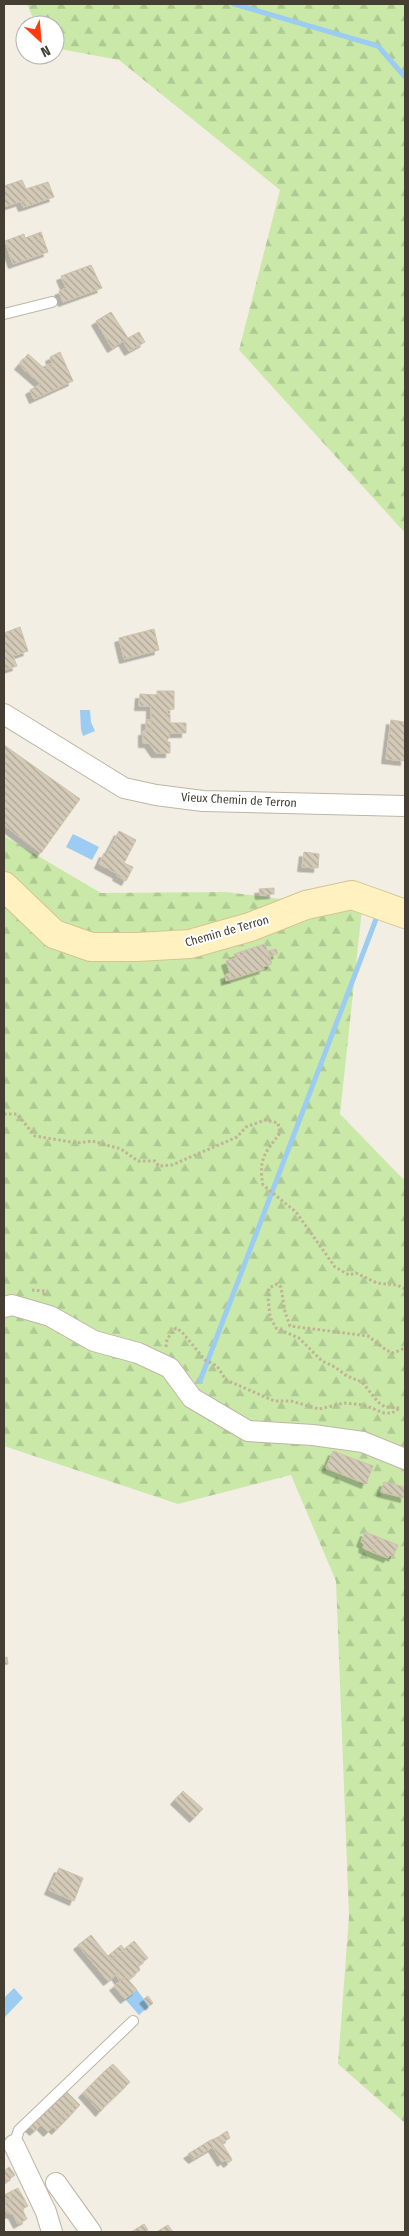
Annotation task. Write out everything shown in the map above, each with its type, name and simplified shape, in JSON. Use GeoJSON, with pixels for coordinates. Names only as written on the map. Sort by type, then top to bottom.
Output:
{"type":"FeatureCollection","features":[{"type":"Feature","properties":{"kind":"street","name":"Vieux Chemin de Terron"},"geometry":{"type":"LineString","coordinates":[[4,714],[124,788],[156,795],[203,801],[405,806]]}},
{"type":"Feature","properties":{"kind":"street","name":"Chemin de Terron"},"geometry":{"type":"LineString","coordinates":[[4,886],[54,934],[92,947],[190,944],[250,927],[306,905],[352,895],[405,914]]}},
{"type":"Feature","properties":{"kind":"street"},"geometry":{"type":"LineString","coordinates":[[4,1306],[12,1305],[50,1316],[94,1341],[138,1353],[170,1368],[192,1398],[248,1431],[313,1435],[363,1442],[405,1459]]}},
{"type":"Feature","properties":{"kind":"street"},"geometry":{"type":"LineString","coordinates":[[14,2145],[46,2212],[52,2232]]}},
{"type":"Feature","properties":{"kind":"street"},"geometry":{"type":"LineString","coordinates":[[56,2183],[91,2232]]}},
{"type":"Feature","properties":{"kind":"lane"},"geometry":{"type":"LineString","coordinates":[[4,314],[52,302]]}},
{"type":"Feature","properties":{"kind":"lane"},"geometry":{"type":"LineString","coordinates":[[14,2145],[19,2130],[133,2021]]}},
{"type":"Feature","properties":{"kind":"path"},"geometry":{"type":"LineString","coordinates":[[4,1114],[17,1114],[35,1136],[77,1143],[92,1141],[121,1149],[138,1161],[155,1162],[159,1166],[172,1165],[212,1148],[237,1137],[246,1127],[265,1120],[278,1123],[280,1133],[266,1151],[260,1168],[263,1185],[296,1212],[335,1267],[349,1274],[356,1273],[377,1283],[397,1285],[405,1289]]}},
{"type":"Feature","properties":{"kind":"path"},"geometry":{"type":"LineString","coordinates":[[160,1363],[165,1356],[167,1339],[176,1328],[182,1332],[205,1360],[217,1366],[226,1380],[274,1401],[291,1401],[319,1408],[344,1403],[364,1405],[392,1413],[400,1408],[385,1407],[378,1402],[362,1382],[347,1376],[335,1367],[322,1361],[299,1338],[276,1328],[270,1317],[268,1297],[269,1288],[277,1284],[281,1287],[284,1312],[290,1326],[368,1336],[393,1353],[405,1348]]}},
{"type":"Feature","properties":{"kind":"green space"},"geometry":{"type":"Polygon","coordinates":[[[27,4],[405,4],[405,533],[239,350],[280,190],[119,60],[65,50],[65,15],[32,15],[27,4]]]}},
{"type":"Feature","properties":{"kind":"green space"},"geometry":{"type":"Polygon","coordinates":[[[4,836],[101,893],[226,892],[362,909],[340,1114],[405,1179],[405,2123],[338,2064],[349,1916],[336,1581],[291,1475],[178,1504],[4,1446],[4,836]]]}},
{"type":"Feature","properties":{"kind":"water"},"geometry":{"type":"Polygon","coordinates":[[[80,710],[90,710],[91,722],[95,731],[83,736],[81,730],[80,710]]]}},
{"type":"Feature","properties":{"kind":"water"},"geometry":{"type":"Polygon","coordinates":[[[73,834],[99,847],[92,860],[66,847],[73,834]]]}},
{"type":"Feature","properties":{"kind":"water"},"geometry":{"type":"Polygon","coordinates":[[[14,1988],[23,1998],[5,2017],[4,1998],[14,1988]]]}},
{"type":"Feature","properties":{"kind":"water"},"geometry":{"type":"Polygon","coordinates":[[[137,1990],[149,2006],[139,2015],[125,1999],[137,1990]]]}},
{"type":"Feature","properties":{"kind":"building"},"geometry":{"type":"Polygon","coordinates":[[[22,180],[26,189],[48,182],[54,197],[30,205],[28,199],[4,207],[4,186],[22,180]]]}},
{"type":"Feature","properties":{"kind":"building"},"geometry":{"type":"Polygon","coordinates":[[[28,199],[30,205],[23,207],[21,202],[28,199]]]}},
{"type":"Feature","properties":{"kind":"building"},"geometry":{"type":"Polygon","coordinates":[[[41,232],[43,238],[38,240],[36,234],[41,232]]]}},
{"type":"Feature","properties":{"kind":"building"},"geometry":{"type":"Polygon","coordinates":[[[24,234],[25,238],[36,234],[38,240],[43,238],[48,252],[13,264],[5,241],[24,234]]]}},
{"type":"Feature","properties":{"kind":"building"},"geometry":{"type":"Polygon","coordinates":[[[91,265],[102,288],[63,302],[59,291],[66,288],[61,276],[91,265]]]}},
{"type":"Feature","properties":{"kind":"building"},"geometry":{"type":"Polygon","coordinates":[[[111,312],[128,338],[139,332],[145,342],[129,351],[123,341],[112,348],[96,321],[111,312]]]}},
{"type":"Feature","properties":{"kind":"building"},"geometry":{"type":"Polygon","coordinates":[[[60,352],[73,381],[34,399],[30,390],[41,384],[19,365],[28,354],[45,369],[53,366],[50,357],[60,352]]]}},
{"type":"Feature","properties":{"kind":"building"},"geometry":{"type":"Polygon","coordinates":[[[52,363],[53,366],[45,369],[43,367],[52,363]]]}},
{"type":"Feature","properties":{"kind":"building"},"geometry":{"type":"Polygon","coordinates":[[[20,627],[28,651],[13,656],[17,666],[4,670],[4,633],[20,627]]]}},
{"type":"Feature","properties":{"kind":"building"},"geometry":{"type":"Polygon","coordinates":[[[154,629],[159,650],[124,659],[119,638],[154,629]]]}},
{"type":"Feature","properties":{"kind":"building"},"geometry":{"type":"Polygon","coordinates":[[[157,691],[174,691],[174,709],[167,710],[167,714],[170,714],[170,723],[186,723],[186,733],[170,733],[167,742],[170,742],[170,753],[156,753],[149,743],[143,743],[143,731],[151,731],[151,706],[139,706],[140,694],[157,695],[157,691]]]}},
{"type":"Feature","properties":{"kind":"building"},"geometry":{"type":"Polygon","coordinates":[[[146,720],[151,720],[151,731],[146,731],[146,720]]]}},
{"type":"Feature","properties":{"kind":"building"},"geometry":{"type":"Polygon","coordinates":[[[391,720],[405,722],[405,761],[386,759],[391,720]]]}},
{"type":"Feature","properties":{"kind":"building"},"geometry":{"type":"Polygon","coordinates":[[[4,745],[80,799],[41,853],[4,825],[4,745]]]}},
{"type":"Feature","properties":{"kind":"building"},"geometry":{"type":"Polygon","coordinates":[[[119,831],[136,840],[124,863],[133,867],[126,881],[117,876],[118,874],[99,864],[104,853],[107,854],[119,831]]]}},
{"type":"Feature","properties":{"kind":"building"},"geometry":{"type":"Polygon","coordinates":[[[304,852],[319,854],[318,868],[302,867],[304,852]]]}},
{"type":"Feature","properties":{"kind":"building"},"geometry":{"type":"Polygon","coordinates":[[[274,888],[274,894],[260,895],[259,889],[274,888]]]}},
{"type":"Feature","properties":{"kind":"building"},"geometry":{"type":"Polygon","coordinates":[[[265,944],[272,964],[263,967],[264,969],[232,979],[226,961],[244,955],[243,951],[265,944]]]}},
{"type":"Feature","properties":{"kind":"building"},"geometry":{"type":"Polygon","coordinates":[[[276,949],[278,954],[270,956],[268,951],[276,949]]]}},
{"type":"Feature","properties":{"kind":"building"},"geometry":{"type":"Polygon","coordinates":[[[243,951],[244,955],[235,958],[234,954],[243,951]]]}},
{"type":"Feature","properties":{"kind":"building"},"geometry":{"type":"Polygon","coordinates":[[[230,973],[232,979],[226,981],[225,975],[230,973]]]}},
{"type":"Feature","properties":{"kind":"building"},"geometry":{"type":"Polygon","coordinates":[[[333,1451],[373,1466],[366,1484],[326,1468],[333,1451]]]}},
{"type":"Feature","properties":{"kind":"building"},"geometry":{"type":"Polygon","coordinates":[[[384,1482],[405,1487],[405,1498],[381,1492],[384,1482]]]}},
{"type":"Feature","properties":{"kind":"building"},"geometry":{"type":"Polygon","coordinates":[[[365,1532],[378,1537],[372,1552],[363,1548],[364,1544],[361,1542],[365,1532]]]}},
{"type":"Feature","properties":{"kind":"building"},"geometry":{"type":"Polygon","coordinates":[[[378,1537],[398,1545],[393,1557],[390,1555],[388,1558],[372,1552],[378,1537]]]}},
{"type":"Feature","properties":{"kind":"building"},"geometry":{"type":"Polygon","coordinates":[[[7,1657],[8,1664],[4,1665],[4,1658],[7,1657]]]}},
{"type":"Feature","properties":{"kind":"building"},"geometry":{"type":"Polygon","coordinates":[[[183,1791],[203,1809],[194,1818],[175,1800],[183,1791]]]}},
{"type":"Feature","properties":{"kind":"building"},"geometry":{"type":"Polygon","coordinates":[[[59,1868],[83,1878],[74,1901],[49,1890],[59,1868]]]}},
{"type":"Feature","properties":{"kind":"building"},"geometry":{"type":"Polygon","coordinates":[[[91,1935],[111,1960],[134,1941],[148,1958],[138,1966],[140,1970],[128,1980],[121,1971],[108,1981],[78,1945],[91,1935]]]}},
{"type":"Feature","properties":{"kind":"building"},"geometry":{"type":"Polygon","coordinates":[[[121,1945],[124,1949],[111,1960],[108,1956],[121,1945]]]}},
{"type":"Feature","properties":{"kind":"building"},"geometry":{"type":"Polygon","coordinates":[[[121,1971],[126,1977],[120,1981],[116,1975],[121,1971]]]}},
{"type":"Feature","properties":{"kind":"building"},"geometry":{"type":"Polygon","coordinates":[[[126,1977],[137,1990],[125,1999],[114,1986],[126,1977]]]}},
{"type":"Feature","properties":{"kind":"building"},"geometry":{"type":"Polygon","coordinates":[[[148,1996],[153,2003],[150,2006],[144,1999],[148,1996]]]}},
{"type":"Feature","properties":{"kind":"building"},"geometry":{"type":"Polygon","coordinates":[[[113,2064],[130,2082],[124,2088],[107,2069],[113,2064]]]}},
{"type":"Feature","properties":{"kind":"building"},"geometry":{"type":"Polygon","coordinates":[[[107,2069],[124,2088],[105,2106],[88,2088],[107,2069]]]}},
{"type":"Feature","properties":{"kind":"building"},"geometry":{"type":"Polygon","coordinates":[[[88,2088],[105,2106],[100,2112],[83,2093],[88,2088]]]}},
{"type":"Feature","properties":{"kind":"building"},"geometry":{"type":"Polygon","coordinates":[[[65,2090],[77,2102],[60,2118],[49,2106],[65,2090]]]}},
{"type":"Feature","properties":{"kind":"building"},"geometry":{"type":"Polygon","coordinates":[[[77,2102],[80,2105],[64,2122],[60,2118],[77,2102]]]}},
{"type":"Feature","properties":{"kind":"building"},"geometry":{"type":"Polygon","coordinates":[[[49,2106],[60,2118],[56,2121],[60,2126],[56,2130],[53,2127],[48,2132],[35,2119],[49,2106]]]}},
{"type":"Feature","properties":{"kind":"building"},"geometry":{"type":"Polygon","coordinates":[[[60,2118],[64,2122],[60,2126],[56,2121],[60,2118]]]}},
{"type":"Feature","properties":{"kind":"building"},"geometry":{"type":"Polygon","coordinates":[[[35,2119],[41,2125],[34,2131],[29,2126],[35,2119]]]}},
{"type":"Feature","properties":{"kind":"building"},"geometry":{"type":"Polygon","coordinates":[[[227,2131],[230,2138],[222,2143],[218,2137],[227,2131]]]}},
{"type":"Feature","properties":{"kind":"building"},"geometry":{"type":"Polygon","coordinates":[[[218,2137],[230,2156],[222,2162],[209,2141],[218,2137]]]}},
{"type":"Feature","properties":{"kind":"building"},"geometry":{"type":"Polygon","coordinates":[[[209,2141],[213,2147],[193,2159],[188,2154],[209,2141]]]}},
{"type":"Feature","properties":{"kind":"building"},"geometry":{"type":"Polygon","coordinates":[[[230,2156],[232,2160],[228,2163],[225,2159],[230,2156]]]}},
{"type":"Feature","properties":{"kind":"building"},"geometry":{"type":"Polygon","coordinates":[[[9,2167],[15,2175],[4,2183],[4,2171],[9,2167]]]}},
{"type":"Feature","properties":{"kind":"building"},"geometry":{"type":"Polygon","coordinates":[[[18,2188],[28,2206],[22,2209],[27,2219],[18,2224],[13,2214],[7,2213],[4,2204],[13,2198],[10,2192],[18,2188]]]}},
{"type":"Feature","properties":{"kind":"building"},"geometry":{"type":"Polygon","coordinates":[[[10,2192],[13,2198],[6,2201],[4,2195],[10,2192]]]}},
{"type":"Feature","properties":{"kind":"building"},"geometry":{"type":"Polygon","coordinates":[[[144,2224],[148,2230],[144,2232],[131,2232],[144,2224]]]}},
{"type":"Feature","properties":{"kind":"building"},"geometry":{"type":"Polygon","coordinates":[[[168,2225],[173,2232],[158,2231],[168,2225]]]}},
{"type":"Feature","properties":{"kind":"waterway"},"geometry":{"type":"LineString","coordinates":[[234,4],[378,46],[405,77]]}},
{"type":"Feature","properties":{"kind":"waterway"},"geometry":{"type":"LineString","coordinates":[[200,1381],[378,914]]}}]}
